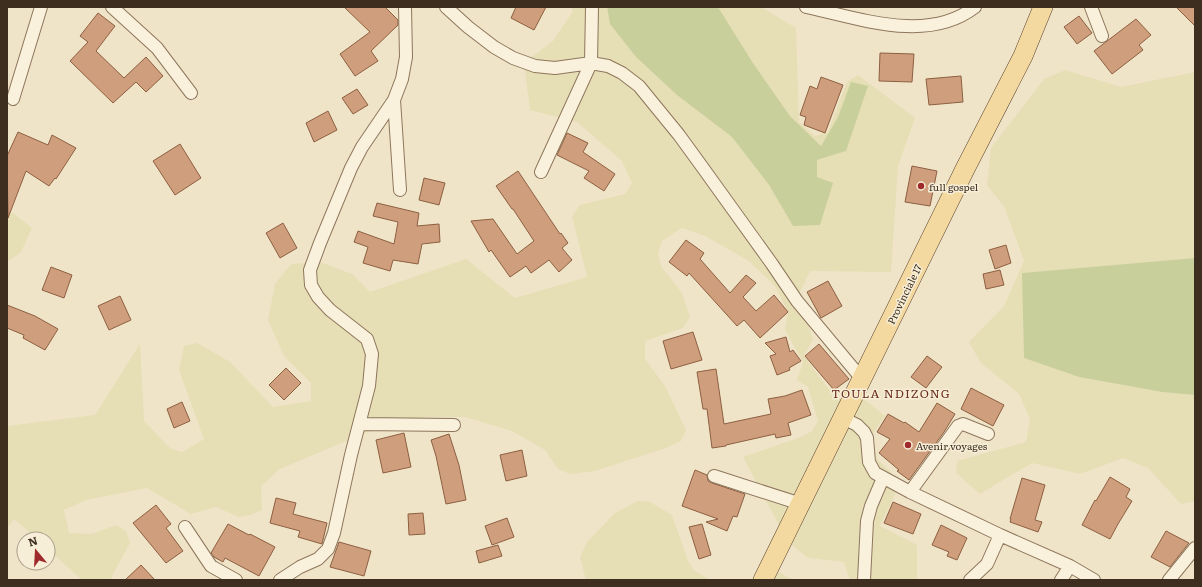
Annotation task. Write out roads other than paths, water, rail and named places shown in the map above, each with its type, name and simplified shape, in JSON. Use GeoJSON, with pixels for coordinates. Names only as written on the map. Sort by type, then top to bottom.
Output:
{"type":"FeatureCollection","features":[{"type":"Feature","properties":{"kind":"main road","name":"Provinciale 17"},"geometry":{"type":"LineString","coordinates":[[763,580],[964,169],[1023,56],[1043,7]]}},
{"type":"Feature","properties":{"kind":"street"},"geometry":{"type":"LineString","coordinates":[[13,99],[41,7]]}},
{"type":"Feature","properties":{"kind":"street"},"geometry":{"type":"LineString","coordinates":[[112,7],[157,48],[190,93]]}},
{"type":"Feature","properties":{"kind":"street"},"geometry":{"type":"LineString","coordinates":[[280,580],[300,567],[318,559],[328,549],[334,533],[351,455],[369,386],[372,354],[367,339],[330,310],[318,297],[311,285],[310,270],[351,168],[362,147],[394,100],[402,79],[406,57],[405,7]]}},
{"type":"Feature","properties":{"kind":"street"},"geometry":{"type":"LineString","coordinates":[[446,7],[468,27],[494,47],[513,58],[535,66],[555,68],[591,63],[608,66],[622,73],[639,86],[691,151],[797,301],[862,379]]}},
{"type":"Feature","properties":{"kind":"street"},"geometry":{"type":"LineString","coordinates":[[541,172],[591,63],[592,7]]}},
{"type":"Feature","properties":{"kind":"street"},"geometry":{"type":"LineString","coordinates":[[806,7],[890,25],[911,27],[938,25],[964,15],[975,7]]}},
{"type":"Feature","properties":{"kind":"street"},"geometry":{"type":"LineString","coordinates":[[1091,7],[1102,36]]}},
{"type":"Feature","properties":{"kind":"street"},"geometry":{"type":"LineString","coordinates":[[394,100],[400,190]]}},
{"type":"Feature","properties":{"kind":"street"},"geometry":{"type":"LineString","coordinates":[[843,418],[857,425],[864,432],[867,438],[869,462],[875,473],[910,492],[1000,535],[1070,566],[1094,580]]}},
{"type":"Feature","properties":{"kind":"street"},"geometry":{"type":"LineString","coordinates":[[360,424],[454,425]]}},
{"type":"Feature","properties":{"kind":"street"},"geometry":{"type":"LineString","coordinates":[[910,492],[958,426],[964,424],[988,434]]}},
{"type":"Feature","properties":{"kind":"street"},"geometry":{"type":"LineString","coordinates":[[714,476],[801,504]]}},
{"type":"Feature","properties":{"kind":"street"},"geometry":{"type":"LineString","coordinates":[[864,580],[868,521],[871,506],[883,478]]}},
{"type":"Feature","properties":{"kind":"street"},"geometry":{"type":"LineString","coordinates":[[185,527],[211,566],[236,580]]}},
{"type":"Feature","properties":{"kind":"street"},"geometry":{"type":"LineString","coordinates":[[970,580],[987,564],[1000,535]]}},
{"type":"Feature","properties":{"kind":"street"},"geometry":{"type":"LineString","coordinates":[[1169,580],[1195,548]]}},
{"type":"Feature","properties":{"kind":"street"},"geometry":{"type":"LineString","coordinates":[[1061,580],[1070,566]]}},
{"type":"Feature","properties":{"kind":"place","name":"full gospel"},"geometry":{"type":"Point","coordinates":[921,186]}},
{"type":"Feature","properties":{"kind":"place","name":"Avenir voyages"},"geometry":{"type":"Point","coordinates":[908,445]}},
{"type":"Feature","properties":{"kind":"district","name":"TOULA NDIZONG"},"geometry":{"type":"Point","coordinates":[891,393]}}]}
